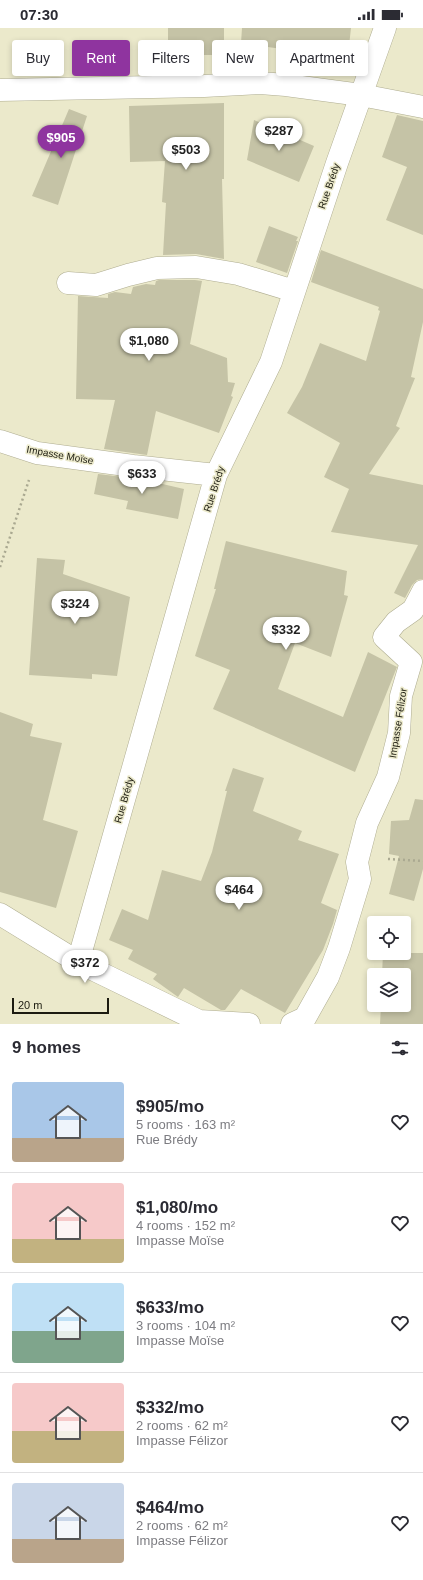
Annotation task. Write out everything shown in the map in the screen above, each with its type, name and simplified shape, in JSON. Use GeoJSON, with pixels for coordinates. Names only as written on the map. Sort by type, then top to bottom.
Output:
{"type":"FeatureCollection","features":[{"type":"Feature","properties":{"kind":"street","name":"Rue Brédy"},"geometry":{"type":"LineString","coordinates":[[78,962],[216,475],[271,362],[337,163],[385,28]]}},
{"type":"Feature","properties":{"kind":"street"},"geometry":{"type":"LineString","coordinates":[[0,90],[204,86],[260,83],[361,95],[423,107]]}},
{"type":"Feature","properties":{"kind":"street"},"geometry":{"type":"LineString","coordinates":[[68,283],[96,285],[157,268],[196,267],[238,274],[294,291]]}},
{"type":"Feature","properties":{"kind":"street","name":"Impasse Moïse"},"geometry":{"type":"LineString","coordinates":[[0,441],[37,453],[216,475]]}},
{"type":"Feature","properties":{"kind":"street","name":"Impasse Félizor"},"geometry":{"type":"LineString","coordinates":[[292,1024],[305,1018],[328,977],[339,948],[360,879],[357,862],[367,823],[388,777],[399,733],[401,696],[411,662],[384,637],[396,622],[413,610],[423,591]]}},
{"type":"Feature","properties":{"kind":"street"},"geometry":{"type":"LineString","coordinates":[[0,914],[78,962],[199,1022],[249,1024]]}},
{"type":"Feature","properties":{"kind":"path"},"geometry":{"type":"LineString","coordinates":[[0,567],[22,505],[37,453]]}},
{"type":"Feature","properties":{"kind":"path"},"geometry":{"type":"LineString","coordinates":[[357,862],[394,858],[423,861]]}},
{"type":"Feature","properties":{"kind":"building"},"geometry":{"type":"Polygon","coordinates":[[[168,28],[224,28],[224,40],[212,40],[212,55],[204,55],[204,40],[168,40],[168,28]]]}},
{"type":"Feature","properties":{"kind":"building"},"geometry":{"type":"Polygon","coordinates":[[[242,28],[351,28],[350,40],[276,40],[276,48],[268,47],[268,40],[241,40],[242,28]]]}},
{"type":"Feature","properties":{"kind":"building"},"geometry":{"type":"Polygon","coordinates":[[[224,103],[224,179],[222,179],[224,259],[196,254],[163,255],[166,203],[162,202],[165,161],[130,162],[129,106],[224,103]]]}},
{"type":"Feature","properties":{"kind":"building"},"geometry":{"type":"Polygon","coordinates":[[[69,109],[87,116],[58,205],[32,196],[69,109]]]}},
{"type":"Feature","properties":{"kind":"building"},"geometry":{"type":"Polygon","coordinates":[[[397,115],[423,121],[423,235],[386,220],[407,167],[382,157],[397,115]]]}},
{"type":"Feature","properties":{"kind":"building"},"geometry":{"type":"Polygon","coordinates":[[[254,120],[314,146],[299,182],[247,160],[254,120]]]}},
{"type":"Feature","properties":{"kind":"building"},"geometry":{"type":"Polygon","coordinates":[[[269,226],[298,237],[287,273],[256,262],[269,226]]]}},
{"type":"Feature","properties":{"kind":"building"},"geometry":{"type":"Polygon","coordinates":[[[321,250],[423,289],[423,322],[411,377],[415,378],[396,426],[400,428],[369,474],[423,485],[423,579],[417,580],[412,585],[405,598],[394,593],[418,545],[331,532],[349,489],[324,477],[340,443],[287,413],[302,387],[320,343],[366,361],[380,311],[378,310],[379,307],[311,282],[321,250]]]}},
{"type":"Feature","properties":{"kind":"building"},"geometry":{"type":"Polygon","coordinates":[[[156,281],[202,281],[190,344],[227,358],[228,382],[235,383],[231,396],[233,397],[219,433],[156,411],[147,455],[104,449],[115,400],[76,399],[78,296],[108,298],[108,294],[115,292],[131,294],[133,287],[146,284],[155,285],[156,281]]]}},
{"type":"Feature","properties":{"kind":"building"},"geometry":{"type":"Polygon","coordinates":[[[98,474],[141,479],[184,489],[178,519],[126,509],[128,501],[94,494],[98,474]]]}},
{"type":"Feature","properties":{"kind":"building"},"geometry":{"type":"Polygon","coordinates":[[[226,541],[347,571],[344,595],[348,596],[331,657],[295,643],[278,689],[343,717],[368,652],[397,667],[355,772],[213,709],[230,670],[195,656],[216,589],[214,589],[226,541]]]}},
{"type":"Feature","properties":{"kind":"building"},"geometry":{"type":"Polygon","coordinates":[[[37,558],[65,560],[63,574],[130,597],[117,676],[92,674],[92,679],[29,675],[37,558]]]}},
{"type":"Feature","properties":{"kind":"building"},"geometry":{"type":"Polygon","coordinates":[[[0,712],[33,724],[30,736],[62,743],[43,820],[78,831],[56,908],[0,892],[0,712]]]}},
{"type":"Feature","properties":{"kind":"building"},"geometry":{"type":"Polygon","coordinates":[[[233,768],[264,778],[253,811],[302,831],[298,840],[339,854],[321,903],[337,910],[333,924],[323,950],[285,1013],[241,989],[225,1010],[221,1010],[184,988],[178,997],[153,979],[157,974],[128,959],[133,950],[109,940],[122,909],[148,920],[162,870],[201,881],[212,852],[227,791],[225,791],[233,768]]]}},
{"type":"Feature","properties":{"kind":"building"},"geometry":{"type":"Polygon","coordinates":[[[415,799],[423,800],[423,869],[414,901],[389,894],[399,856],[389,854],[391,821],[409,820],[415,799]]]}},
{"type":"Feature","properties":{"kind":"building"},"geometry":{"type":"Polygon","coordinates":[[[411,953],[423,953],[423,1024],[380,1024],[381,1012],[411,1012],[411,968],[382,968],[383,960],[411,960],[411,953]]]}}]}
